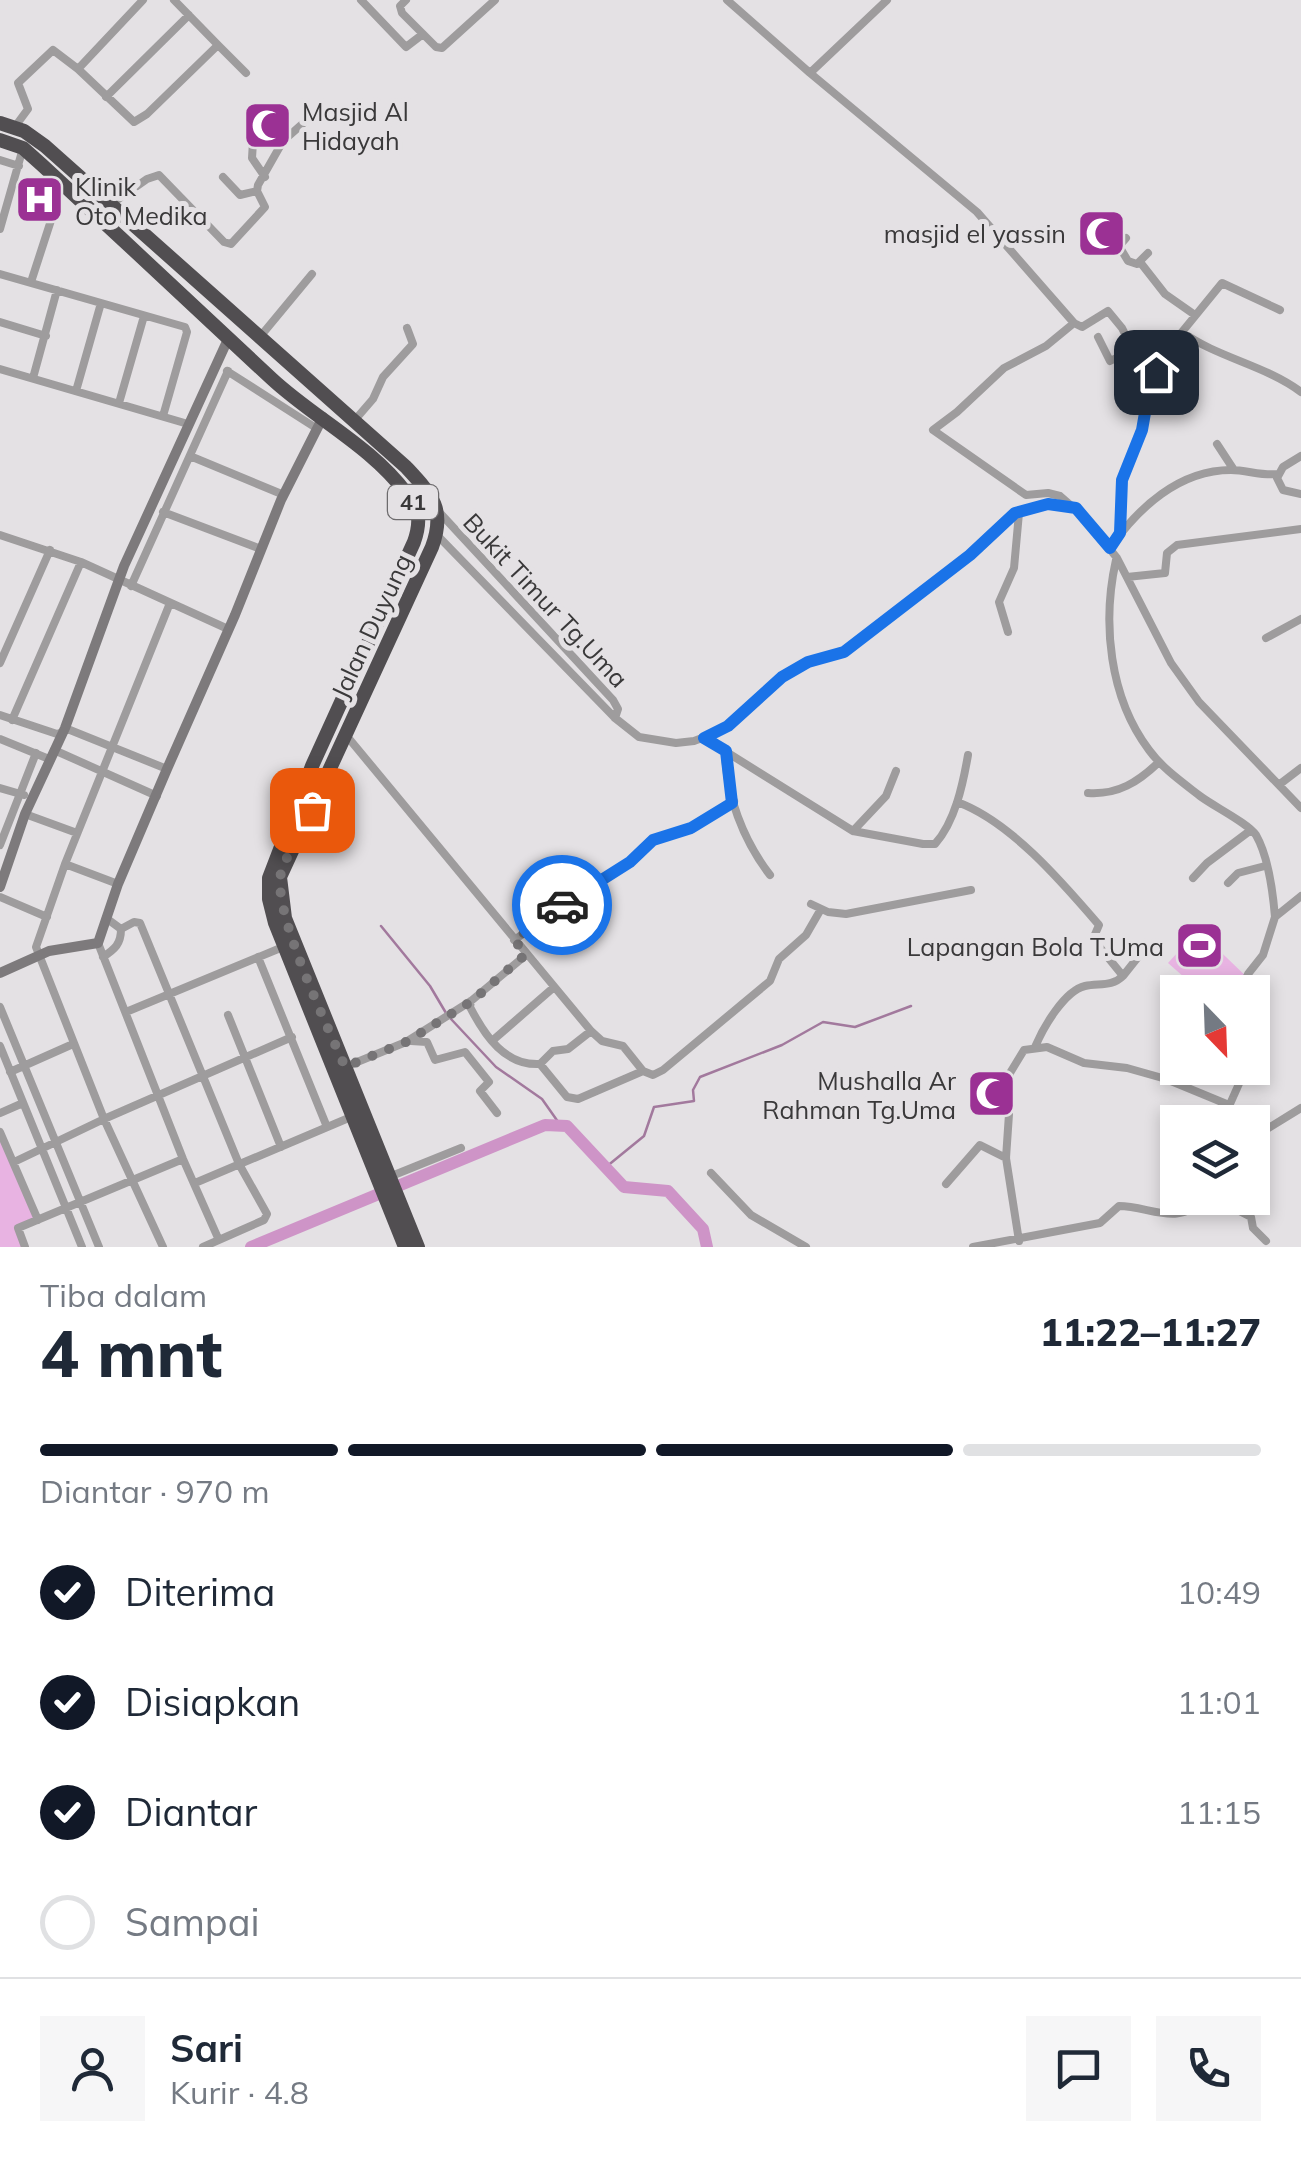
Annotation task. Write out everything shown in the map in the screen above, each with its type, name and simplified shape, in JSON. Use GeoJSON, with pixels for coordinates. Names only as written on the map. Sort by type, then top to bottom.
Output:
{"type":"FeatureCollection","features":[{"type":"Feature","properties":{"kind":"highway","name":"41"},"geometry":{"type":"LineString","coordinates":[[7,126],[45,146],[406,467],[438,510]]}},
{"type":"Feature","properties":{"kind":"highway","name":"Jalan Duyung"},"geometry":{"type":"LineString","coordinates":[[0,140],[23,148],[320,422],[405,490],[418,511],[420,521],[414,542],[314,763],[268,882],[272,916],[345,1067],[386,1179],[404,1247]]}},
{"type":"Feature","properties":{"kind":"highway"},"geometry":{"type":"LineString","coordinates":[[264,370],[279,369],[277,354]]}},
{"type":"Feature","properties":{"kind":"highway"},"geometry":{"type":"LineString","coordinates":[[289,392],[287,376],[302,375]]}},
{"type":"Feature","properties":{"kind":"highway","name":"Jalan Duyung"},"geometry":{"type":"LineString","coordinates":[[386,1179],[352,1117],[286,918],[280,876],[436,534],[438,510]]}},
{"type":"Feature","properties":{"kind":"highway"},"geometry":{"type":"LineString","coordinates":[[326,739],[331,745],[344,739]]}},
{"type":"Feature","properties":{"kind":"highway"},"geometry":{"type":"LineString","coordinates":[[314,763],[324,760],[330,770]]}},
{"type":"Feature","properties":{"kind":"highway","name":"Jalan Duyung"},"geometry":{"type":"LineString","coordinates":[[393,1201],[418,1247]]}},
{"type":"Feature","properties":{"kind":"street"},"geometry":{"type":"LineString","coordinates":[[78,69],[143,0]]}},
{"type":"Feature","properties":{"kind":"street"},"geometry":{"type":"LineString","coordinates":[[174,0],[246,74]]}},
{"type":"Feature","properties":{"kind":"street"},"geometry":{"type":"LineString","coordinates":[[361,0],[403,43]]}},
{"type":"Feature","properties":{"kind":"street"},"geometry":{"type":"LineString","coordinates":[[406,0],[400,9],[436,47],[442,48],[494,0]]}},
{"type":"Feature","properties":{"kind":"street"},"geometry":{"type":"LineString","coordinates":[[728,0],[980,215],[1074,323],[1082,327],[1107,310],[1134,350],[1156,372]]}},
{"type":"Feature","properties":{"kind":"street"},"geometry":{"type":"LineString","coordinates":[[810,73],[887,0]]}},
{"type":"Feature","properties":{"kind":"street"},"geometry":{"type":"LineString","coordinates":[[106,98],[189,15]]}},
{"type":"Feature","properties":{"kind":"street"},"geometry":{"type":"LineString","coordinates":[[403,43],[413,25]]}},
{"type":"Feature","properties":{"kind":"street"},"geometry":{"type":"LineString","coordinates":[[403,43],[423,34]]}},
{"type":"Feature","properties":{"kind":"street"},"geometry":{"type":"LineString","coordinates":[[7,126],[28,108],[18,83],[48,52],[56,50],[130,121],[138,120],[218,46]]}},
{"type":"Feature","properties":{"kind":"street"},"geometry":{"type":"LineString","coordinates":[[257,191],[283,141],[308,118]]}},
{"type":"Feature","properties":{"kind":"street"},"geometry":{"type":"LineString","coordinates":[[254,126],[252,158],[265,176]]}},
{"type":"Feature","properties":{"kind":"street"},"geometry":{"type":"LineString","coordinates":[[0,230],[23,148]]}},
{"type":"Feature","properties":{"kind":"street"},"geometry":{"type":"LineString","coordinates":[[0,160],[19,166]]}},
{"type":"Feature","properties":{"kind":"street"},"geometry":{"type":"LineString","coordinates":[[110,204],[159,174],[228,244],[265,208],[257,191]]}},
{"type":"Feature","properties":{"kind":"street"},"geometry":{"type":"LineString","coordinates":[[223,177],[240,194],[257,191]]}},
{"type":"Feature","properties":{"kind":"street"},"geometry":{"type":"LineString","coordinates":[[32,282],[55,208]]}},
{"type":"Feature","properties":{"kind":"street"},"geometry":{"type":"LineString","coordinates":[[1126,238],[1120,244],[1121,252],[1130,262],[1140,262],[1148,254]]}},
{"type":"Feature","properties":{"kind":"street"},"geometry":{"type":"LineString","coordinates":[[1140,262],[1165,294],[1195,315]]}},
{"type":"Feature","properties":{"kind":"street"},"geometry":{"type":"LineString","coordinates":[[0,274],[185,327],[187,332],[163,416]]}},
{"type":"Feature","properties":{"kind":"street"},"geometry":{"type":"LineString","coordinates":[[259,338],[312,274]]}},
{"type":"Feature","properties":{"kind":"street"},"geometry":{"type":"LineString","coordinates":[[1120,533],[1122,480],[1142,430],[1149,390],[1182,332],[1222,283],[1280,310]]}},
{"type":"Feature","properties":{"kind":"street"},"geometry":{"type":"LineString","coordinates":[[33,378],[57,290]]}},
{"type":"Feature","properties":{"kind":"street"},"geometry":{"type":"LineString","coordinates":[[76,391],[101,303]]}},
{"type":"Feature","properties":{"kind":"street"},"geometry":{"type":"LineString","coordinates":[[119,403],[144,316]]}},
{"type":"Feature","properties":{"kind":"street"},"geometry":{"type":"LineString","coordinates":[[0,322],[46,336]]}},
{"type":"Feature","properties":{"kind":"street"},"geometry":{"type":"LineString","coordinates":[[1074,323],[1046,346],[1004,368],[933,430],[1026,496],[1048,493],[1060,496],[1076,508],[1110,548],[1190,690],[1301,808]]}},
{"type":"Feature","properties":{"kind":"street"},"geometry":{"type":"LineString","coordinates":[[354,421],[373,399],[383,377],[413,344],[406,328]]}},
{"type":"Feature","properties":{"kind":"street"},"geometry":{"type":"LineString","coordinates":[[1182,332],[1301,392]]}},
{"type":"Feature","properties":{"kind":"street"},"geometry":{"type":"LineString","coordinates":[[0,886],[120,579],[229,337]]}},
{"type":"Feature","properties":{"kind":"street"},"geometry":{"type":"LineString","coordinates":[[1098,337],[1110,360],[1134,350]]}},
{"type":"Feature","properties":{"kind":"street"},"geometry":{"type":"LineString","coordinates":[[217,362],[320,422],[284,495],[167,768],[118,884],[98,943],[218,1238]]}},
{"type":"Feature","properties":{"kind":"street"},"geometry":{"type":"LineString","coordinates":[[0,369],[188,424]]}},
{"type":"Feature","properties":{"kind":"street"},"geometry":{"type":"LineString","coordinates":[[131,586],[228,371]]}},
{"type":"Feature","properties":{"kind":"street"},"geometry":{"type":"LineString","coordinates":[[1288,383],[1301,375]]}},
{"type":"Feature","properties":{"kind":"street"},"geometry":{"type":"LineString","coordinates":[[1217,444],[1234,470]]}},
{"type":"Feature","properties":{"kind":"street"},"geometry":{"type":"LineString","coordinates":[[178,448],[284,495]]}},
{"type":"Feature","properties":{"kind":"street"},"geometry":{"type":"LineString","coordinates":[[1110,548],[1148,505],[1187,477],[1234,470],[1278,474],[1301,456]]}},
{"type":"Feature","properties":{"kind":"street"},"geometry":{"type":"LineString","coordinates":[[1278,474],[1283,490],[1301,494]]}},
{"type":"Feature","properties":{"kind":"street"},"geometry":{"type":"LineString","coordinates":[[155,502],[163,512],[261,549]]}},
{"type":"Feature","properties":{"kind":"street"},"geometry":{"type":"LineString","coordinates":[[704,738],[728,726],[782,677],[808,662],[844,652],[1022,510],[1048,504],[1076,508]]}},
{"type":"Feature","properties":{"kind":"street","name":"Bukit Timur Tg.Uma"},"geometry":{"type":"LineString","coordinates":[[438,510],[613,700],[618,709],[615,718]]}},
{"type":"Feature","properties":{"kind":"street"},"geometry":{"type":"LineString","coordinates":[[1008,632],[1000,602],[1014,568],[1016,520],[1022,510]]}},
{"type":"Feature","properties":{"kind":"street"},"geometry":{"type":"LineString","coordinates":[[1128,577],[1165,573],[1166,553],[1176,545],[1301,528],[1300,539]]}},
{"type":"Feature","properties":{"kind":"street","name":"Bukit Timur Tg.Uma"},"geometry":{"type":"LineString","coordinates":[[436,534],[615,718],[639,737],[676,743],[704,738]]}},
{"type":"Feature","properties":{"kind":"street"},"geometry":{"type":"LineString","coordinates":[[0,535],[81,562],[228,629]]}},
{"type":"Feature","properties":{"kind":"street"},"geometry":{"type":"LineString","coordinates":[[0,663],[50,550]]}},
{"type":"Feature","properties":{"kind":"street"},"geometry":{"type":"LineString","coordinates":[[1116,558],[1108,594],[1110,644],[1121,692],[1134,725],[1159,762],[1214,807],[1252,830],[1265,866],[1275,917],[1263,955],[1248,975]]}},
{"type":"Feature","properties":{"kind":"street"},"geometry":{"type":"LineString","coordinates":[[12,720],[81,562]]}},
{"type":"Feature","properties":{"kind":"street"},"geometry":{"type":"LineString","coordinates":[[162,1247],[104,1119],[36,945],[170,603]]}},
{"type":"Feature","properties":{"kind":"street"},"geometry":{"type":"LineString","coordinates":[[1266,638],[1301,619]]}},
{"type":"Feature","properties":{"kind":"street"},"geometry":{"type":"LineString","coordinates":[[0,715],[59,734],[64,730]]}},
{"type":"Feature","properties":{"kind":"street"},"geometry":{"type":"LineString","coordinates":[[64,730],[167,768]]}},
{"type":"Feature","properties":{"kind":"street"},"geometry":{"type":"LineString","coordinates":[[704,738],[854,831],[935,844],[956,802],[968,755]]}},
{"type":"Feature","properties":{"kind":"street"},"geometry":{"type":"LineString","coordinates":[[0,739],[103,772],[158,796]]}},
{"type":"Feature","properties":{"kind":"street"},"geometry":{"type":"LineString","coordinates":[[344,739],[591,1031],[602,1042],[623,1046],[643,1072]]}},
{"type":"Feature","properties":{"kind":"street"},"geometry":{"type":"LineString","coordinates":[[726,751],[726,776],[746,837],[770,875]]}},
{"type":"Feature","properties":{"kind":"street"},"geometry":{"type":"LineString","coordinates":[[0,846],[36,753]]}},
{"type":"Feature","properties":{"kind":"street"},"geometry":{"type":"LineString","coordinates":[[1088,793],[1107,794],[1122,789],[1137,782],[1159,762]]}},
{"type":"Feature","properties":{"kind":"street"},"geometry":{"type":"LineString","coordinates":[[1280,784],[1301,768]]}},
{"type":"Feature","properties":{"kind":"street"},"geometry":{"type":"LineString","coordinates":[[854,831],[886,796],[896,771]]}},
{"type":"Feature","properties":{"kind":"street"},"geometry":{"type":"LineString","coordinates":[[0,788],[20,796],[34,794]]}},
{"type":"Feature","properties":{"kind":"street"},"geometry":{"type":"LineString","coordinates":[[514,940],[630,862],[653,840],[691,828],[734,801]]}},
{"type":"Feature","properties":{"kind":"street"},"geometry":{"type":"LineString","coordinates":[[956,802],[986,814],[1060,884],[1099,925],[1093,939],[1123,976]]}},
{"type":"Feature","properties":{"kind":"street"},"geometry":{"type":"LineString","coordinates":[[25,814],[77,833]]}},
{"type":"Feature","properties":{"kind":"street"},"geometry":{"type":"LineString","coordinates":[[1193,878],[1252,830]]}},
{"type":"Feature","properties":{"kind":"street"},"geometry":{"type":"LineString","coordinates":[[65,864],[118,884]]}},
{"type":"Feature","properties":{"kind":"street"},"geometry":{"type":"LineString","coordinates":[[1228,883],[1238,872],[1265,866]]}},
{"type":"Feature","properties":{"kind":"street"},"geometry":{"type":"LineString","coordinates":[[811,904],[846,914],[970,890]]}},
{"type":"Feature","properties":{"kind":"street"},"geometry":{"type":"LineString","coordinates":[[0,896],[47,917]]}},
{"type":"Feature","properties":{"kind":"street"},"geometry":{"type":"LineString","coordinates":[[1275,917],[1301,896]]}},
{"type":"Feature","properties":{"kind":"street"},"geometry":{"type":"LineString","coordinates":[[472,1001],[472,1010],[505,1055],[540,1064],[573,1100],[643,1072],[664,1070],[770,980],[779,959],[806,936],[821,908]]}},
{"type":"Feature","properties":{"kind":"street"},"geometry":{"type":"LineString","coordinates":[[106,918],[121,929]]}},
{"type":"Feature","properties":{"kind":"street"},"geometry":{"type":"LineString","coordinates":[[121,929],[139,922],[239,1164],[268,1217],[203,1247]]}},
{"type":"Feature","properties":{"kind":"street"},"geometry":{"type":"LineString","coordinates":[[103,957],[121,940],[121,929]]}},
{"type":"Feature","properties":{"kind":"street"},"geometry":{"type":"LineString","coordinates":[[0,973],[38,956],[98,943]]}},
{"type":"Feature","properties":{"kind":"street"},"geometry":{"type":"LineString","coordinates":[[126,1012],[284,946]]}},
{"type":"Feature","properties":{"kind":"street"},"geometry":{"type":"LineString","coordinates":[[1035,1047],[1046,1022],[1070,993],[1082,987],[1116,982],[1146,947]]}},
{"type":"Feature","properties":{"kind":"street"},"geometry":{"type":"LineString","coordinates":[[345,1067],[406,1042],[442,1020],[472,1001],[526,954]]}},
{"type":"Feature","properties":{"kind":"street"},"geometry":{"type":"LineString","coordinates":[[258,957],[327,1127]]}},
{"type":"Feature","properties":{"kind":"street"},"geometry":{"type":"LineString","coordinates":[[492,1040],[553,988]]}},
{"type":"Feature","properties":{"kind":"street"},"geometry":{"type":"LineString","coordinates":[[0,1008],[99,1247]]}},
{"type":"Feature","properties":{"kind":"street"},"geometry":{"type":"LineString","coordinates":[[228,1015],[282,1147]]}},
{"type":"Feature","properties":{"kind":"street"},"geometry":{"type":"LineString","coordinates":[[540,1064],[553,1051],[568,1049],[591,1031]]}},
{"type":"Feature","properties":{"kind":"street"},"geometry":{"type":"LineString","coordinates":[[14,1162],[292,1037]]}},
{"type":"Feature","properties":{"kind":"street"},"geometry":{"type":"LineString","coordinates":[[406,1042],[426,1041],[435,1060],[464,1051],[488,1082],[480,1091],[497,1113]]}},
{"type":"Feature","properties":{"kind":"street"},"geometry":{"type":"LineString","coordinates":[[10,1072],[73,1044]]}},
{"type":"Feature","properties":{"kind":"street"},"geometry":{"type":"LineString","coordinates":[[1018,1241],[1017,1212],[1006,1158],[1008,1079],[1020,1054],[1035,1047],[1047,1047],[1084,1063],[1127,1068],[1166,1079],[1230,1105],[1239,1085]]}},
{"type":"Feature","properties":{"kind":"street"},"geometry":{"type":"LineString","coordinates":[[1,1053],[82,1247]]}},
{"type":"Feature","properties":{"kind":"street"},"geometry":{"type":"LineString","coordinates":[[0,1113],[22,1103]]}},
{"type":"Feature","properties":{"kind":"street"},"geometry":{"type":"LineString","coordinates":[[1270,1127],[1301,1108]]}},
{"type":"Feature","properties":{"kind":"street"},"geometry":{"type":"LineString","coordinates":[[195,1182],[352,1117]]}},
{"type":"Feature","properties":{"kind":"street"},"geometry":{"type":"LineString","coordinates":[[0,1132],[38,1220]]}},
{"type":"Feature","properties":{"kind":"street"},"geometry":{"type":"LineString","coordinates":[[946,1184],[980,1146],[1006,1158]]}},
{"type":"Feature","properties":{"kind":"street"},"geometry":{"type":"LineString","coordinates":[[386,1179],[461,1148]]}},
{"type":"Feature","properties":{"kind":"street"},"geometry":{"type":"LineString","coordinates":[[25,1247],[17,1229],[184,1159]]}},
{"type":"Feature","properties":{"kind":"street"},"geometry":{"type":"LineString","coordinates":[[711,1174],[751,1215],[806,1247]]}},
{"type":"Feature","properties":{"kind":"street"},"geometry":{"type":"LineString","coordinates":[[973,1247],[1100,1222],[1116,1207],[1160,1214]]}},
{"type":"Feature","properties":{"kind":"street"},"geometry":{"type":"LineString","coordinates":[[1248,1215],[1253,1228],[1266,1241]]}},
{"type":"Feature","properties":{"kind":"shaded area","name":"Lapangan Bola T.Uma"},"geometry":{"type":"Polygon","coordinates":[[[1198,930],[1245,975],[1182,975],[1168,963],[1198,930]]]}},
{"type":"Feature","properties":{"kind":"shaded area"},"geometry":{"type":"Polygon","coordinates":[[[0,1129],[35,1222],[20,1230],[27,1247],[0,1247],[0,1129]]]}},
{"type":"Feature","properties":{"kind":"waterway"},"geometry":{"type":"LineString","coordinates":[[381,926],[430,986],[446,1013]]}},
{"type":"Feature","properties":{"kind":"waterway"},"geometry":{"type":"LineString","coordinates":[[606,1167],[644,1136],[654,1107],[694,1101],[693,1090],[700,1077],[782,1045],[823,1022],[855,1027],[911,1006]]}},
{"type":"Feature","properties":{"kind":"waterway"},"geometry":{"type":"LineString","coordinates":[[451,1019],[496,1067],[542,1099],[561,1126]]}},
{"type":"Feature","properties":{"kind":"waterway"},"geometry":{"type":"LineString","coordinates":[[251,1247],[545,1125],[567,1126],[624,1187],[668,1191],[703,1229],[707,1247]]}},
{"type":"Feature","properties":{"kind":"way so far"},"geometry":{"type":"LineString","coordinates":[[312,810],[281,870],[280,891],[306,973],[345,1067],[406,1042],[472,1001],[526,954],[514,940],[562,905]]}},
{"type":"Feature","properties":{"kind":"place","name":"Masjid Al Hidayah"},"geometry":{"type":"Point","coordinates":[267,125]}},
{"type":"Feature","properties":{"kind":"place","name":"Klinik Oto Medika"},"geometry":{"type":"Point","coordinates":[40,200]}},
{"type":"Feature","properties":{"kind":"place","name":"masjid el yassin"},"geometry":{"type":"Point","coordinates":[1101,233]}},
{"type":"Feature","properties":{"kind":"place","name":"Lapangan Bola T.Uma"},"geometry":{"type":"Point","coordinates":[1199,946]}},
{"type":"Feature","properties":{"kind":"place","name":"Mushalla Ar Rahman Tg.Uma"},"geometry":{"type":"Point","coordinates":[991,1094]}},
{"type":"Feature","properties":{"kind":"route"},"geometry":{"type":"LineString","coordinates":[[562,905],[630,862],[653,840],[691,828],[732,803],[726,751],[704,738],[728,726],[782,677],[808,662],[844,652],[970,555],[1015,513],[1048,504],[1076,508],[1110,548],[1120,533],[1122,480],[1142,430],[1156,372]]}}]}
